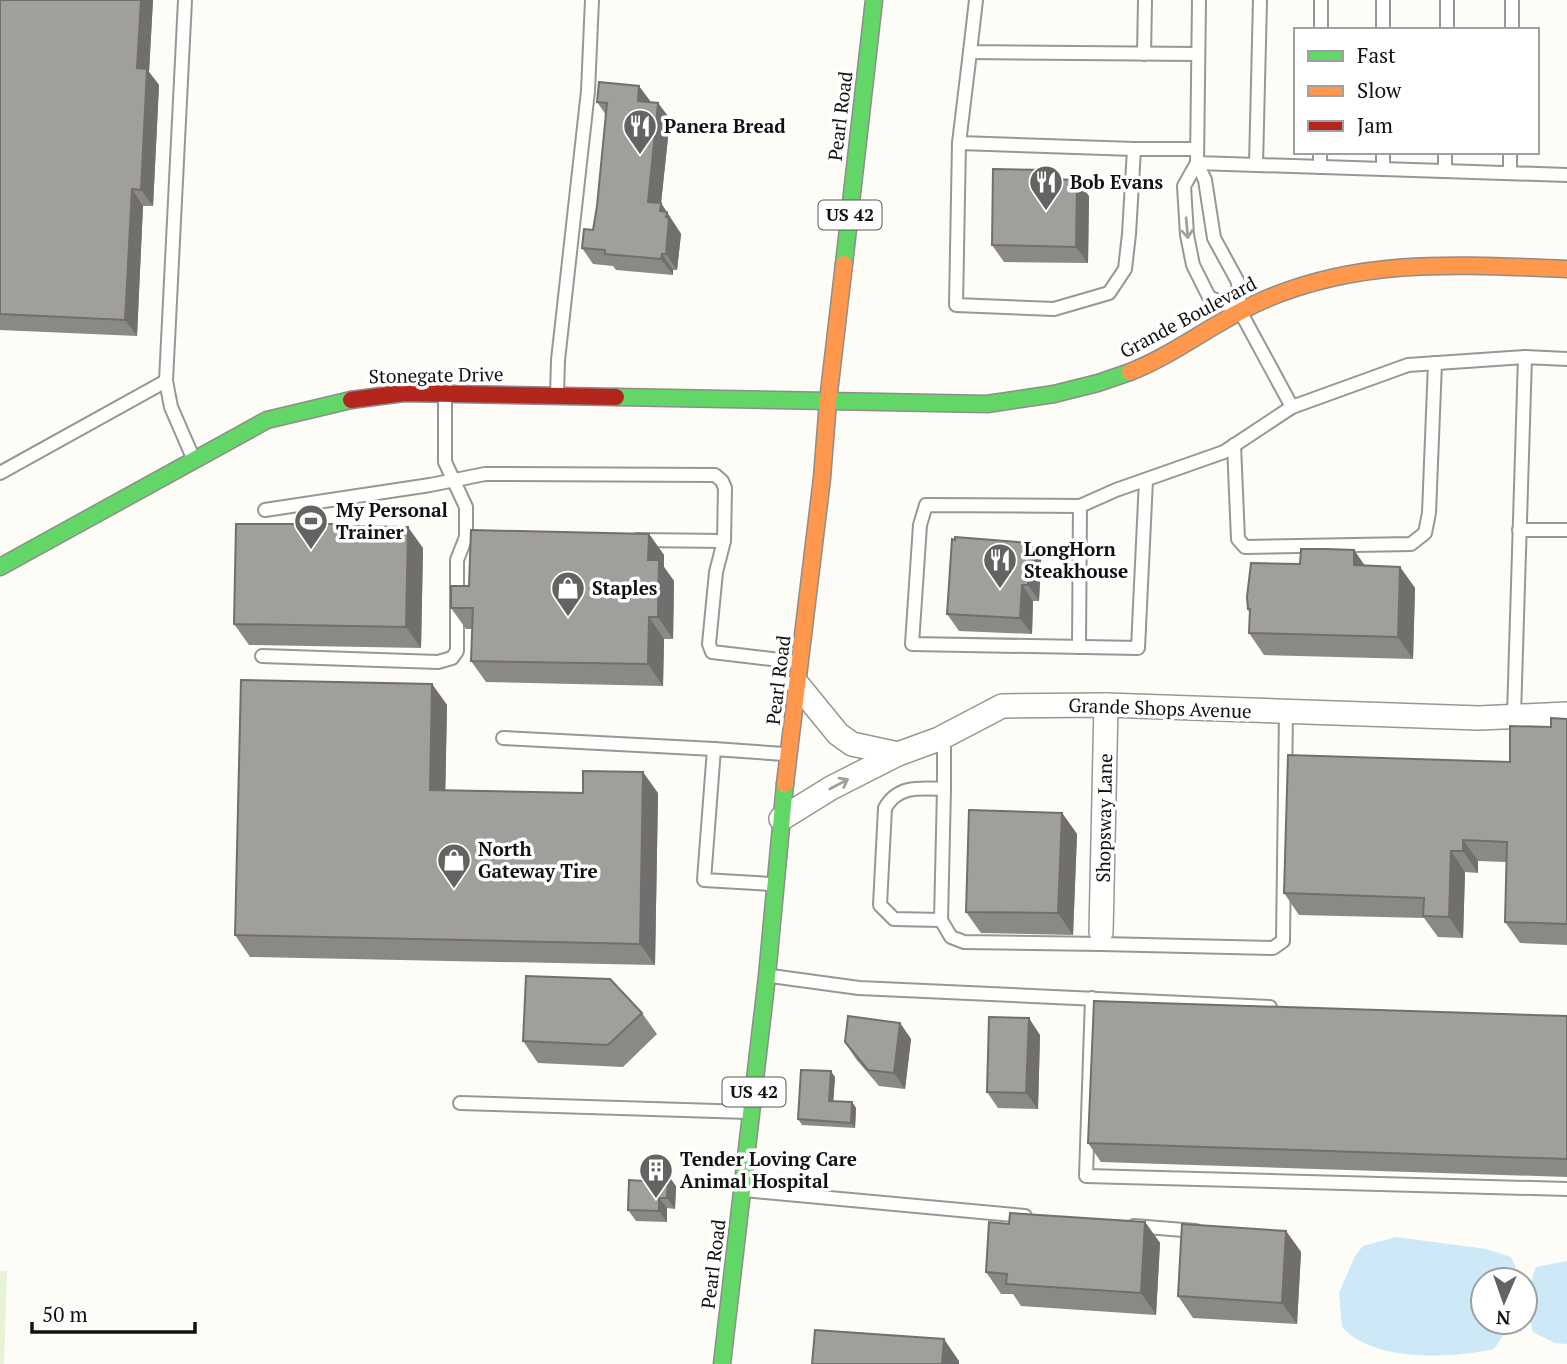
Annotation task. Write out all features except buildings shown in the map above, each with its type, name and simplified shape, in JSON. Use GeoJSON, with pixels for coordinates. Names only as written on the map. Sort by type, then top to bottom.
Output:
{"type":"FeatureCollection","features":[{"type":"Feature","properties":{"kind":"street","name":"Pearl Road"},"geometry":{"type":"LineString","coordinates":[[722,1364],[874,0]]}},
{"type":"Feature","properties":{"kind":"street","name":"Grande Boulevard"},"geometry":{"type":"LineString","coordinates":[[828,401],[987,404],[1072,392],[1118,378],[1161,358],[1240,311],[1278,294],[1317,281],[1385,268],[1433,266],[1567,270]]}},
{"type":"Feature","properties":{"kind":"street","name":"Stonegate Drive"},"geometry":{"type":"LineString","coordinates":[[0,566],[267,420],[311,406],[357,397],[404,393],[828,401]]}},
{"type":"Feature","properties":{"kind":"street"},"geometry":{"type":"LineString","coordinates":[[800,674],[838,734],[852,744],[898,754]]}},
{"type":"Feature","properties":{"kind":"street","name":"Grande Shops Avenue"},"geometry":{"type":"LineString","coordinates":[[781,819],[831,788],[898,754],[939,739],[1002,706],[1106,705],[1479,718],[1567,714]]}},
{"type":"Feature","properties":{"kind":"street","name":"Shopsway Lane"},"geometry":{"type":"LineString","coordinates":[[1101,938],[1106,705]]}},
{"type":"Feature","properties":{"kind":"lane"},"geometry":{"type":"LineString","coordinates":[[185,0],[166,381],[177,424],[194,460]]}},
{"type":"Feature","properties":{"kind":"lane"},"geometry":{"type":"LineString","coordinates":[[557,397],[558,360],[588,91],[592,0]]}},
{"type":"Feature","properties":{"kind":"lane"},"geometry":{"type":"LineString","coordinates":[[976,0],[959,143],[956,305],[1054,310],[1108,293],[1125,269],[1134,149]]}},
{"type":"Feature","properties":{"kind":"lane"},"geometry":{"type":"LineString","coordinates":[[1143,54],[1145,0]]}},
{"type":"Feature","properties":{"kind":"lane"},"geometry":{"type":"LineString","coordinates":[[1199,0],[1197,163],[1205,180],[1214,238],[1238,282],[1240,311],[1292,407]]}},
{"type":"Feature","properties":{"kind":"lane"},"geometry":{"type":"LineString","coordinates":[[1255,165],[1260,0]]}},
{"type":"Feature","properties":{"kind":"lane"},"geometry":{"type":"LineString","coordinates":[[1321,0],[1321,28]]}},
{"type":"Feature","properties":{"kind":"lane"},"geometry":{"type":"LineString","coordinates":[[1383,0],[1383,28]]}},
{"type":"Feature","properties":{"kind":"lane"},"geometry":{"type":"LineString","coordinates":[[1447,0],[1447,28]]}},
{"type":"Feature","properties":{"kind":"lane"},"geometry":{"type":"LineString","coordinates":[[1512,0],[1512,28]]}},
{"type":"Feature","properties":{"kind":"lane"},"geometry":{"type":"LineString","coordinates":[[970,52],[1199,54]]}},
{"type":"Feature","properties":{"kind":"lane"},"geometry":{"type":"LineString","coordinates":[[959,143],[1197,149]]}},
{"type":"Feature","properties":{"kind":"lane"},"geometry":{"type":"LineString","coordinates":[[1321,154],[1321,167]]}},
{"type":"Feature","properties":{"kind":"lane"},"geometry":{"type":"LineString","coordinates":[[1383,154],[1383,169]]}},
{"type":"Feature","properties":{"kind":"lane"},"geometry":{"type":"LineString","coordinates":[[1445,154],[1445,171]]}},
{"type":"Feature","properties":{"kind":"lane"},"geometry":{"type":"LineString","coordinates":[[1510,154],[1510,173]]}},
{"type":"Feature","properties":{"kind":"lane"},"geometry":{"type":"LineString","coordinates":[[1197,163],[1567,175]]}},
{"type":"Feature","properties":{"kind":"lane"},"geometry":{"type":"LineString","coordinates":[[1197,163],[1184,186],[1187,235],[1193,265],[1209,297],[1240,311]]}},
{"type":"Feature","properties":{"kind":"lane"},"geometry":{"type":"LineString","coordinates":[[1146,480],[1138,648],[912,644],[920,526],[926,505],[1080,506],[1146,480],[1224,452],[1292,407],[1408,365],[1525,357],[1567,359]]}},
{"type":"Feature","properties":{"kind":"lane"},"geometry":{"type":"LineString","coordinates":[[1514,715],[1525,357]]}},
{"type":"Feature","properties":{"kind":"lane"},"geometry":{"type":"LineString","coordinates":[[1234,445],[1238,540],[1245,547],[1411,544],[1425,533],[1429,513],[1435,363]]}},
{"type":"Feature","properties":{"kind":"lane"},"geometry":{"type":"LineString","coordinates":[[0,474],[166,381]]}},
{"type":"Feature","properties":{"kind":"lane"},"geometry":{"type":"LineString","coordinates":[[262,656],[438,662],[453,658],[457,651],[457,560],[466,537],[466,507],[445,462],[445,394]]}},
{"type":"Feature","properties":{"kind":"lane"},"geometry":{"type":"LineString","coordinates":[[265,510],[485,474],[715,475],[725,488],[724,541],[716,572],[709,644],[712,652],[800,674]]}},
{"type":"Feature","properties":{"kind":"lane"},"geometry":{"type":"LineString","coordinates":[[1079,647],[1080,506]]}},
{"type":"Feature","properties":{"kind":"lane"},"geometry":{"type":"LineString","coordinates":[[1520,530],[1567,530]]}},
{"type":"Feature","properties":{"kind":"lane"},"geometry":{"type":"LineString","coordinates":[[466,537],[479,538]]}},
{"type":"Feature","properties":{"kind":"lane"},"geometry":{"type":"LineString","coordinates":[[629,540],[724,541]]}},
{"type":"Feature","properties":{"kind":"lane"},"geometry":{"type":"LineString","coordinates":[[939,739],[944,749],[941,920],[951,937],[964,942],[1101,938],[1273,948],[1283,941],[1286,712]]}},
{"type":"Feature","properties":{"kind":"lane"},"geometry":{"type":"LineString","coordinates":[[503,738],[790,755]]}},
{"type":"Feature","properties":{"kind":"lane"},"geometry":{"type":"LineString","coordinates":[[715,749],[704,880],[775,884]]}},
{"type":"Feature","properties":{"kind":"lane"},"geometry":{"type":"LineString","coordinates":[[941,920],[894,919],[880,905],[885,808],[890,798],[912,788],[944,789]]}},
{"type":"Feature","properties":{"kind":"lane"},"geometry":{"type":"LineString","coordinates":[[767,975],[859,988],[1288,1008]]}},
{"type":"Feature","properties":{"kind":"lane"},"geometry":{"type":"LineString","coordinates":[[1092,998],[1086,1176],[1567,1189]]}},
{"type":"Feature","properties":{"kind":"lane"},"geometry":{"type":"LineString","coordinates":[[460,1103],[752,1112]]}},
{"type":"Feature","properties":{"kind":"lane"},"geometry":{"type":"LineString","coordinates":[[743,1190],[1040,1217]]}},
{"type":"Feature","properties":{"kind":"lane"},"geometry":{"type":"LineString","coordinates":[[1120,1224],[1214,1233]]}},
{"type":"Feature","properties":{"kind":"green space"},"geometry":{"type":"Polygon","coordinates":[[[0,1271],[7,1271],[4,1364],[0,1364],[0,1271]]]}},
{"type":"Feature","properties":{"kind":"water"},"geometry":{"type":"Polygon","coordinates":[[[1396,1237],[1486,1249],[1511,1257],[1515,1266],[1469,1266],[1469,1336],[1503,1336],[1494,1349],[1457,1354],[1414,1355],[1373,1347],[1356,1339],[1342,1327],[1339,1293],[1355,1256],[1363,1246],[1396,1237]]]}},
{"type":"Feature","properties":{"kind":"water"},"geometry":{"type":"Polygon","coordinates":[[[1567,1261],[1567,1344],[1555,1343],[1539,1335],[1539,1266],[1567,1261]]]}},
{"type":"Feature","properties":{"kind":"traffic: fast"},"geometry":{"type":"LineString","coordinates":[[844,264],[874,0]]}},
{"type":"Feature","properties":{"kind":"traffic: fast"},"geometry":{"type":"LineString","coordinates":[[616,397],[987,404],[1054,394],[1130,372]]}},
{"type":"Feature","properties":{"kind":"traffic: fast"},"geometry":{"type":"LineString","coordinates":[[0,567],[267,420],[351,400]]}},
{"type":"Feature","properties":{"kind":"traffic: fast"},"geometry":{"type":"LineString","coordinates":[[722,1364],[767,976],[785,784]]}},
{"type":"Feature","properties":{"kind":"traffic: slow"},"geometry":{"type":"LineString","coordinates":[[785,784],[822,478],[844,264]]}},
{"type":"Feature","properties":{"kind":"traffic: slow"},"geometry":{"type":"LineString","coordinates":[[1130,372],[1248,307],[1303,285],[1340,276],[1414,267],[1567,269]]}},
{"type":"Feature","properties":{"kind":"traffic: jam"},"geometry":{"type":"LineString","coordinates":[[351,400],[404,393],[616,397]]}},
{"type":"Feature","properties":{"kind":"place","name":"Panera Bread"},"geometry":{"type":"Point","coordinates":[640,156]}},
{"type":"Feature","properties":{"kind":"place","name":"Bob Evans"},"geometry":{"type":"Point","coordinates":[1046,212]}},
{"type":"Feature","properties":{"kind":"place","name":"My Personal Trainer"},"geometry":{"type":"Point","coordinates":[311,551]}},
{"type":"Feature","properties":{"kind":"place","name":"LongHorn Steakhouse"},"geometry":{"type":"Point","coordinates":[1000,590]}},
{"type":"Feature","properties":{"kind":"place","name":"Staples"},"geometry":{"type":"Point","coordinates":[568,618]}},
{"type":"Feature","properties":{"kind":"place","name":"North Gateway Tire"},"geometry":{"type":"Point","coordinates":[454,890]}},
{"type":"Feature","properties":{"kind":"place","name":"Tender Loving Care Animal Hospital"},"geometry":{"type":"Point","coordinates":[656,1200]}}]}
